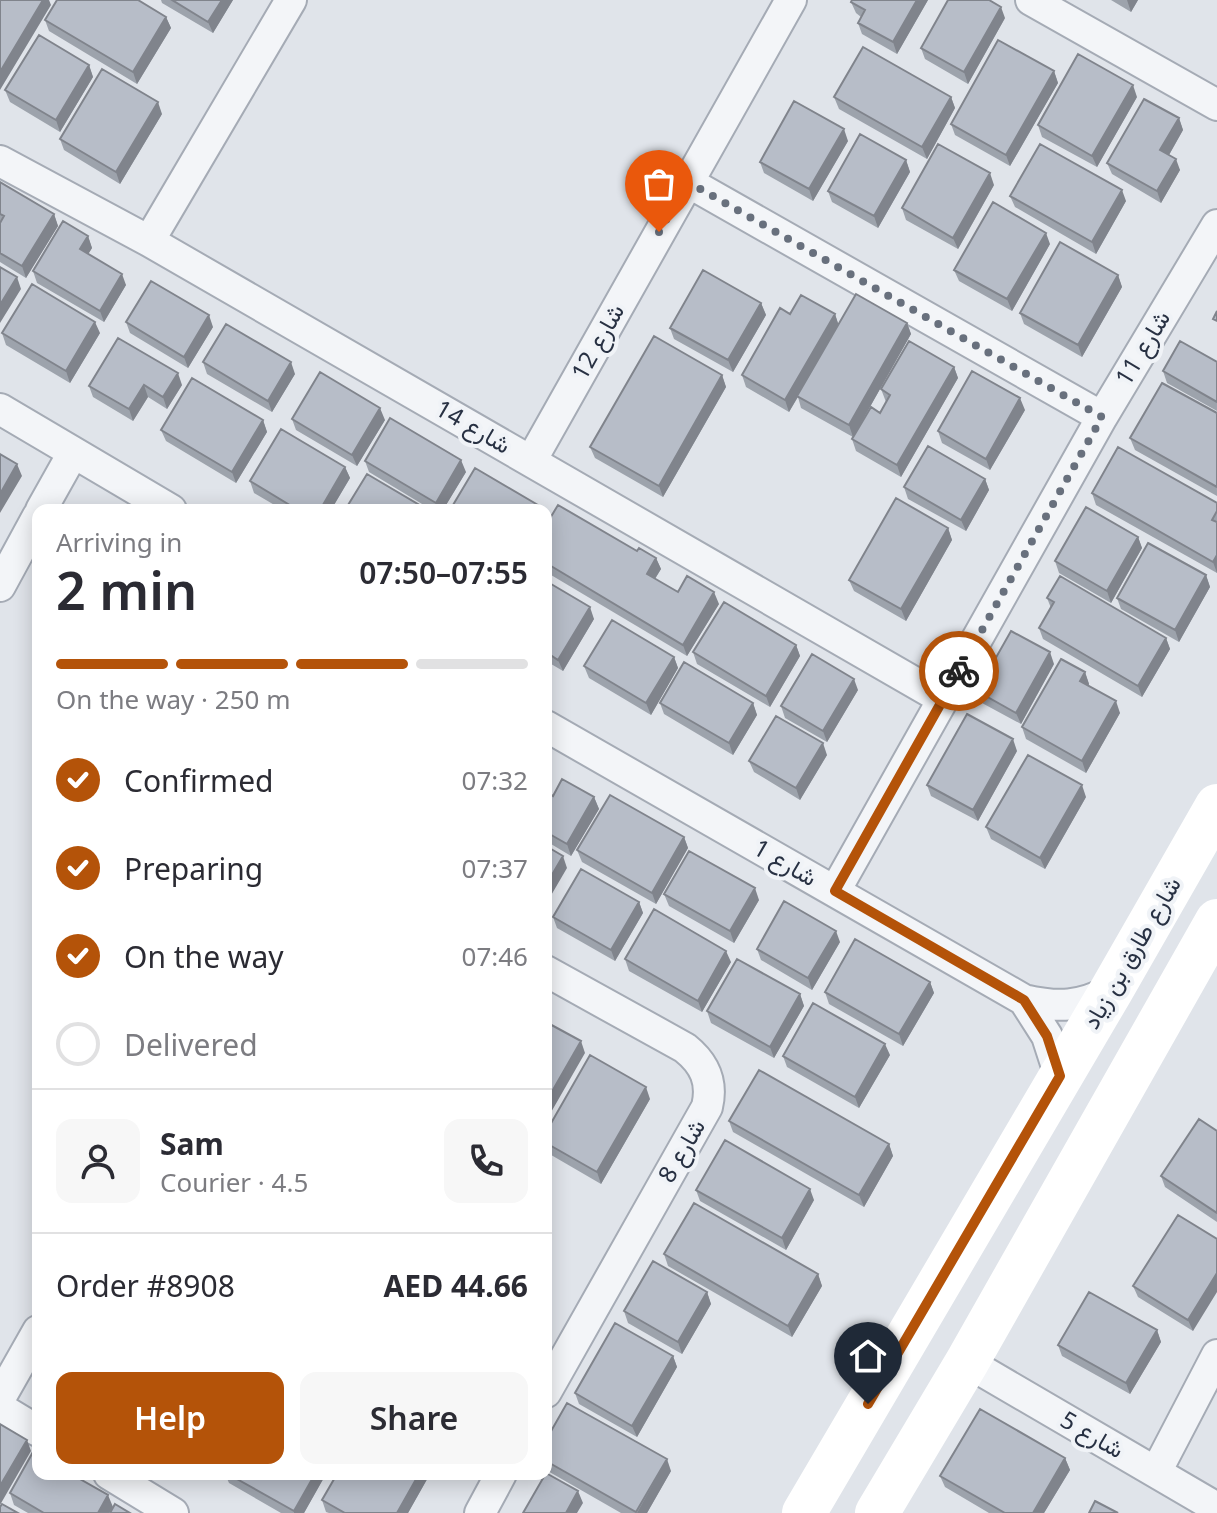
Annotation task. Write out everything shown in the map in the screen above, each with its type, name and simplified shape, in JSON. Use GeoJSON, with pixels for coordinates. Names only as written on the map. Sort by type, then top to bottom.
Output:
{"type":"FeatureCollection","features":[{"type":"Feature","properties":{"kind":"main road","name":"شارع طارق بن زياد"},"geometry":{"type":"LineString","coordinates":[[804,1513],[1217,806]]}},
{"type":"Feature","properties":{"kind":"main road"},"geometry":{"type":"LineString","coordinates":[[877,1513],[967,1362],[1217,921]]}},
{"type":"Feature","properties":{"kind":"street"},"geometry":{"type":"LineString","coordinates":[[149,241],[291,0]]}},
{"type":"Feature","properties":{"kind":"street","name":"شارع 12"},"geometry":{"type":"LineString","coordinates":[[531,461],[791,0]]}},
{"type":"Feature","properties":{"kind":"street"},"geometry":{"type":"LineString","coordinates":[[1031,0],[1217,105]]}},
{"type":"Feature","properties":{"kind":"street","name":"شارع 14"},"geometry":{"type":"LineString","coordinates":[[0,161],[149,241],[943,699]]}},
{"type":"Feature","properties":{"kind":"street"},"geometry":{"type":"LineString","coordinates":[[688,182],[1102,417]]}},
{"type":"Feature","properties":{"kind":"street","name":"شارع 11"},"geometry":{"type":"LineString","coordinates":[[835,891],[1102,417],[1217,225]]}},
{"type":"Feature","properties":{"kind":"street"},"geometry":{"type":"LineString","coordinates":[[0,409],[161,504]]}},
{"type":"Feature","properties":{"kind":"street"},"geometry":{"type":"LineString","coordinates":[[44,504],[73,453]]}},
{"type":"Feature","properties":{"kind":"street"},"geometry":{"type":"LineString","coordinates":[[0,586],[32,527]]}},
{"type":"Feature","properties":{"kind":"street","name":"شارع 1"},"geometry":{"type":"LineString","coordinates":[[552,729],[1024,1000],[1069,1006],[1091,1001],[1111,991]]}},
{"type":"Feature","properties":{"kind":"street","name":"شارع 8"},"geometry":{"type":"LineString","coordinates":[[552,974],[685,1048],[700,1063],[710,1090],[707,1107],[556,1350]]}},
{"type":"Feature","properties":{"kind":"street","name":"شارع 1"},"geometry":{"type":"LineString","coordinates":[[1024,1000],[1047,1036],[1060,1076]]}},
{"type":"Feature","properties":{"kind":"street"},"geometry":{"type":"LineString","coordinates":[[0,1398],[32,1342]]}},
{"type":"Feature","properties":{"kind":"street"},"geometry":{"type":"LineString","coordinates":[[1156,1472],[1217,1355]]}},
{"type":"Feature","properties":{"kind":"street","name":"شارع 5"},"geometry":{"type":"LineString","coordinates":[[967,1362],[1217,1508]]}},
{"type":"Feature","properties":{"kind":"street"},"geometry":{"type":"LineString","coordinates":[[0,1408],[32,1427]]}},
{"type":"Feature","properties":{"kind":"street"},"geometry":{"type":"LineString","coordinates":[[119,1480],[173,1513]]}},
{"type":"Feature","properties":{"kind":"street"},"geometry":{"type":"LineString","coordinates":[[480,1513],[498,1480]]}},
{"type":"Feature","properties":{"kind":"building"},"geometry":{"type":"Polygon","coordinates":[[[0,0],[43,0],[0,72],[0,0]]]}},
{"type":"Feature","properties":{"kind":"building"},"geometry":{"type":"Polygon","coordinates":[[[57,0],[138,0],[166,17],[133,72],[45,20],[57,0]]]}},
{"type":"Feature","properties":{"kind":"building"},"geometry":{"type":"Polygon","coordinates":[[[172,0],[222,0],[208,22],[172,0]]]}},
{"type":"Feature","properties":{"kind":"building"},"geometry":{"type":"Polygon","coordinates":[[[852,0],[917,0],[893,42],[858,23],[865,10],[852,0]]]}},
{"type":"Feature","properties":{"kind":"building"},"geometry":{"type":"Polygon","coordinates":[[[948,0],[989,0],[1001,7],[964,72],[921,48],[948,0]]]}},
{"type":"Feature","properties":{"kind":"building"},"geometry":{"type":"Polygon","coordinates":[[[39,35],[89,65],[56,120],[5,90],[39,35]]]}},
{"type":"Feature","properties":{"kind":"building"},"geometry":{"type":"Polygon","coordinates":[[[998,40],[1054,71],[1006,155],[951,124],[998,40]]]}},
{"type":"Feature","properties":{"kind":"building"},"geometry":{"type":"Polygon","coordinates":[[[863,47],[951,97],[922,147],[834,97],[863,47]]]}},
{"type":"Feature","properties":{"kind":"building"},"geometry":{"type":"Polygon","coordinates":[[[1078,54],[1133,85],[1092,156],[1038,125],[1078,54]]]}},
{"type":"Feature","properties":{"kind":"building"},"geometry":{"type":"Polygon","coordinates":[[[102,69],[158,102],[116,172],[60,139],[102,69]]]}},
{"type":"Feature","properties":{"kind":"building"},"geometry":{"type":"Polygon","coordinates":[[[1144,99],[1179,118],[1160,150],[1176,159],[1157,191],[1107,163],[1144,99]]]}},
{"type":"Feature","properties":{"kind":"building"},"geometry":{"type":"Polygon","coordinates":[[[794,101],[844,129],[809,189],[760,162],[794,101]]]}},
{"type":"Feature","properties":{"kind":"building"},"geometry":{"type":"Polygon","coordinates":[[[860,134],[906,160],[874,216],[828,191],[860,134]]]}},
{"type":"Feature","properties":{"kind":"building"},"geometry":{"type":"Polygon","coordinates":[[[938,144],[990,173],[953,238],[902,208],[938,144]]]}},
{"type":"Feature","properties":{"kind":"building"},"geometry":{"type":"Polygon","coordinates":[[[1040,144],[1122,190],[1092,242],[1010,196],[1040,144]]]}},
{"type":"Feature","properties":{"kind":"building"},"geometry":{"type":"Polygon","coordinates":[[[0,182],[54,214],[22,266],[0,253],[0,223],[4,216],[0,214],[0,182]]]}},
{"type":"Feature","properties":{"kind":"building"},"geometry":{"type":"Polygon","coordinates":[[[993,202],[1046,233],[1007,299],[954,270],[993,202]]]}},
{"type":"Feature","properties":{"kind":"building"},"geometry":{"type":"Polygon","coordinates":[[[63,221],[88,236],[80,249],[122,274],[100,311],[33,271],[63,221]]]}},
{"type":"Feature","properties":{"kind":"building"},"geometry":{"type":"Polygon","coordinates":[[[1060,242],[1118,275],[1078,345],[1020,313],[1060,242]]]}},
{"type":"Feature","properties":{"kind":"building"},"geometry":{"type":"Polygon","coordinates":[[[0,267],[17,277],[0,305],[0,267]]]}},
{"type":"Feature","properties":{"kind":"building"},"geometry":{"type":"Polygon","coordinates":[[[703,270],[761,303],[728,360],[670,328],[703,270]]]}},
{"type":"Feature","properties":{"kind":"building"},"geometry":{"type":"Polygon","coordinates":[[[151,281],[209,315],[184,357],[126,322],[151,281]]]}},
{"type":"Feature","properties":{"kind":"building"},"geometry":{"type":"Polygon","coordinates":[[[32,284],[95,322],[66,371],[2,333],[32,284]]]}},
{"type":"Feature","properties":{"kind":"building"},"geometry":{"type":"Polygon","coordinates":[[[856,294],[907,323],[849,425],[797,396],[856,294]]]}},
{"type":"Feature","properties":{"kind":"building"},"geometry":{"type":"Polygon","coordinates":[[[801,295],[835,314],[785,400],[742,375],[780,308],[790,314],[801,295]]]}},
{"type":"Feature","properties":{"kind":"building"},"geometry":{"type":"Polygon","coordinates":[[[226,324],[291,362],[268,401],[203,362],[226,324]]]}},
{"type":"Feature","properties":{"kind":"building"},"geometry":{"type":"Polygon","coordinates":[[[654,336],[722,375],[659,486],[590,447],[654,336]]]}},
{"type":"Feature","properties":{"kind":"building"},"geometry":{"type":"Polygon","coordinates":[[[118,338],[178,373],[163,397],[144,385],[129,409],[89,386],[118,338]]]}},
{"type":"Feature","properties":{"kind":"building"},"geometry":{"type":"Polygon","coordinates":[[[909,341],[954,367],[897,465],[852,439],[871,407],[880,413],[890,395],[881,389],[909,341]]]}},
{"type":"Feature","properties":{"kind":"building"},"geometry":{"type":"Polygon","coordinates":[[[1180,341],[1217,362],[1217,402],[1163,371],[1180,341]]]}},
{"type":"Feature","properties":{"kind":"building"},"geometry":{"type":"Polygon","coordinates":[[[972,371],[1020,398],[986,459],[938,431],[972,371]]]}},
{"type":"Feature","properties":{"kind":"building"},"geometry":{"type":"Polygon","coordinates":[[[320,372],[380,408],[352,455],[292,419],[320,372]]]}},
{"type":"Feature","properties":{"kind":"building"},"geometry":{"type":"Polygon","coordinates":[[[192,378],[263,420],[232,472],[161,430],[192,378]]]}},
{"type":"Feature","properties":{"kind":"building"},"geometry":{"type":"Polygon","coordinates":[[[1162,383],[1217,413],[1217,487],[1130,438],[1162,383]]]}},
{"type":"Feature","properties":{"kind":"building"},"geometry":{"type":"Polygon","coordinates":[[[390,418],[461,460],[436,503],[365,461],[390,418]]]}},
{"type":"Feature","properties":{"kind":"building"},"geometry":{"type":"Polygon","coordinates":[[[281,429],[345,467],[323,504],[288,504],[250,481],[281,429]]]}},
{"type":"Feature","properties":{"kind":"building"},"geometry":{"type":"Polygon","coordinates":[[[928,446],[985,479],[961,520],[904,487],[928,446]]]}},
{"type":"Feature","properties":{"kind":"building"},"geometry":{"type":"Polygon","coordinates":[[[1118,447],[1217,503],[1212,520],[1217,522],[1217,555],[1213,562],[1092,493],[1118,447]]]}},
{"type":"Feature","properties":{"kind":"building"},"geometry":{"type":"Polygon","coordinates":[[[0,454],[17,464],[0,494],[0,454]]]}},
{"type":"Feature","properties":{"kind":"building"},"geometry":{"type":"Polygon","coordinates":[[[475,468],[536,504],[454,504],[475,468]]]}},
{"type":"Feature","properties":{"kind":"building"},"geometry":{"type":"Polygon","coordinates":[[[367,474],[418,504],[349,504],[367,474]]]}},
{"type":"Feature","properties":{"kind":"building"},"geometry":{"type":"Polygon","coordinates":[[[896,498],[948,528],[901,609],[849,580],[896,498]]]}},
{"type":"Feature","properties":{"kind":"building"},"geometry":{"type":"Polygon","coordinates":[[[558,505],[637,551],[639,548],[656,558],[647,574],[678,592],[687,576],[714,592],[683,645],[552,567],[552,515],[558,505]]]}},
{"type":"Feature","properties":{"kind":"building"},"geometry":{"type":"Polygon","coordinates":[[[1086,507],[1138,537],[1107,591],[1055,561],[1086,507]]]}},
{"type":"Feature","properties":{"kind":"building"},"geometry":{"type":"Polygon","coordinates":[[[1148,543],[1206,575],[1175,630],[1117,598],[1148,543]]]}},
{"type":"Feature","properties":{"kind":"building"},"geometry":{"type":"Polygon","coordinates":[[[1060,576],[1166,638],[1138,686],[1039,628],[1054,602],[1047,598],[1060,576]]]}},
{"type":"Feature","properties":{"kind":"building"},"geometry":{"type":"Polygon","coordinates":[[[552,585],[590,607],[558,660],[552,656],[552,585]]]}},
{"type":"Feature","properties":{"kind":"building"},"geometry":{"type":"Polygon","coordinates":[[[724,602],[796,645],[766,696],[693,652],[724,602]]]}},
{"type":"Feature","properties":{"kind":"building"},"geometry":{"type":"Polygon","coordinates":[[[612,620],[674,657],[646,703],[584,666],[612,620]]]}},
{"type":"Feature","properties":{"kind":"building"},"geometry":{"type":"Polygon","coordinates":[[[1011,631],[1050,652],[1016,713],[977,691],[1011,631]]]}},
{"type":"Feature","properties":{"kind":"building"},"geometry":{"type":"Polygon","coordinates":[[[812,654],[854,679],[823,731],[781,706],[812,654]]]}},
{"type":"Feature","properties":{"kind":"building"},"geometry":{"type":"Polygon","coordinates":[[[1061,659],[1085,672],[1080,681],[1116,701],[1082,761],[1022,727],[1061,659]]]}},
{"type":"Feature","properties":{"kind":"building"},"geometry":{"type":"Polygon","coordinates":[[[684,662],[753,703],[729,743],[660,703],[684,662]]]}},
{"type":"Feature","properties":{"kind":"building"},"geometry":{"type":"Polygon","coordinates":[[[967,714],[1013,739],[973,810],[927,785],[967,714]]]}},
{"type":"Feature","properties":{"kind":"building"},"geometry":{"type":"Polygon","coordinates":[[[776,716],[823,743],[796,788],[749,761],[776,716]]]}},
{"type":"Feature","properties":{"kind":"building"},"geometry":{"type":"Polygon","coordinates":[[[1028,755],[1082,785],[1040,858],[986,827],[1028,755]]]}},
{"type":"Feature","properties":{"kind":"building"},"geometry":{"type":"Polygon","coordinates":[[[562,779],[594,797],[567,844],[552,835],[553,796],[562,779]]]}},
{"type":"Feature","properties":{"kind":"building"},"geometry":{"type":"Polygon","coordinates":[[[610,795],[684,837],[652,893],[577,850],[610,795]]]}},
{"type":"Feature","properties":{"kind":"building"},"geometry":{"type":"Polygon","coordinates":[[[552,850],[563,856],[552,875],[552,850]]]}},
{"type":"Feature","properties":{"kind":"building"},"geometry":{"type":"Polygon","coordinates":[[[689,851],[755,888],[730,931],[664,894],[689,851]]]}},
{"type":"Feature","properties":{"kind":"building"},"geometry":{"type":"Polygon","coordinates":[[[581,869],[639,902],[611,950],[553,917],[581,869]]]}},
{"type":"Feature","properties":{"kind":"building"},"geometry":{"type":"Polygon","coordinates":[[[784,901],[836,931],[808,978],[757,949],[784,901]]]}},
{"type":"Feature","properties":{"kind":"building"},"geometry":{"type":"Polygon","coordinates":[[[654,909],[726,951],[698,1001],[625,959],[654,909]]]}},
{"type":"Feature","properties":{"kind":"building"},"geometry":{"type":"Polygon","coordinates":[[[855,939],[930,982],[899,1034],[825,992],[855,939]]]}},
{"type":"Feature","properties":{"kind":"building"},"geometry":{"type":"Polygon","coordinates":[[[737,959],[800,994],[770,1047],[707,1011],[737,959]]]}},
{"type":"Feature","properties":{"kind":"building"},"geometry":{"type":"Polygon","coordinates":[[[813,1003],[885,1044],[855,1097],[783,1056],[813,1003]]]}},
{"type":"Feature","properties":{"kind":"building"},"geometry":{"type":"Polygon","coordinates":[[[552,1025],[581,1041],[552,1092],[552,1025]]]}},
{"type":"Feature","properties":{"kind":"building"},"geometry":{"type":"Polygon","coordinates":[[[590,1055],[646,1087],[597,1172],[552,1146],[552,1122],[590,1055]]]}},
{"type":"Feature","properties":{"kind":"building"},"geometry":{"type":"Polygon","coordinates":[[[759,1070],[889,1144],[859,1195],[729,1121],[759,1070]]]}},
{"type":"Feature","properties":{"kind":"building"},"geometry":{"type":"Polygon","coordinates":[[[1199,1119],[1217,1131],[1217,1213],[1161,1176],[1199,1119]]]}},
{"type":"Feature","properties":{"kind":"building"},"geometry":{"type":"Polygon","coordinates":[[[725,1140],[810,1189],[782,1238],[696,1190],[725,1140]]]}},
{"type":"Feature","properties":{"kind":"building"},"geometry":{"type":"Polygon","coordinates":[[[694,1203],[818,1274],[788,1326],[664,1254],[694,1203]]]}},
{"type":"Feature","properties":{"kind":"building"},"geometry":{"type":"Polygon","coordinates":[[[1178,1215],[1217,1239],[1217,1273],[1188,1320],[1133,1286],[1178,1215]]]}},
{"type":"Feature","properties":{"kind":"building"},"geometry":{"type":"Polygon","coordinates":[[[653,1261],[707,1292],[678,1342],[624,1311],[653,1261]]]}},
{"type":"Feature","properties":{"kind":"building"},"geometry":{"type":"Polygon","coordinates":[[[1089,1292],[1157,1330],[1126,1383],[1058,1345],[1089,1292]]]}},
{"type":"Feature","properties":{"kind":"building"},"geometry":{"type":"Polygon","coordinates":[[[615,1323],[673,1356],[632,1426],[575,1393],[615,1323]]]}},
{"type":"Feature","properties":{"kind":"building"},"geometry":{"type":"Polygon","coordinates":[[[567,1403],[667,1459],[636,1512],[552,1464],[552,1429],[567,1403]]]}},
{"type":"Feature","properties":{"kind":"building"},"geometry":{"type":"Polygon","coordinates":[[[980,1409],[1065,1458],[1033,1513],[1005,1513],[940,1476],[980,1409]]]}},
{"type":"Feature","properties":{"kind":"building"},"geometry":{"type":"Polygon","coordinates":[[[0,1424],[27,1440],[0,1486],[0,1424]]]}},
{"type":"Feature","properties":{"kind":"building"},"geometry":{"type":"Polygon","coordinates":[[[32,1454],[32,1480],[82,1480],[108,1495],[98,1513],[44,1513],[10,1493],[32,1454]]]}},
{"type":"Feature","properties":{"kind":"building"},"geometry":{"type":"Polygon","coordinates":[[[552,1476],[578,1491],[566,1513],[523,1513],[542,1480],[552,1480],[552,1476]]]}},
{"type":"Feature","properties":{"kind":"building"},"geometry":{"type":"Polygon","coordinates":[[[239,1480],[312,1480],[294,1511],[239,1480]]]}},
{"type":"Feature","properties":{"kind":"building"},"geometry":{"type":"Polygon","coordinates":[[[334,1480],[416,1480],[397,1513],[345,1513],[322,1500],[334,1480]]]}},
{"type":"Feature","properties":{"kind":"building"},"geometry":{"type":"Polygon","coordinates":[[[1095,1501],[1118,1513],[1089,1513],[1095,1501]]]}},
{"type":"Feature","properties":{"kind":"building"},"geometry":{"type":"Polygon","coordinates":[[[2,1504],[18,1513],[0,1513],[2,1504]]]}},
{"type":"Feature","properties":{"kind":"building"},"geometry":{"type":"Polygon","coordinates":[[[115,1504],[130,1513],[110,1513],[115,1504]]]}},
{"type":"Feature","properties":{"kind":"way so far"},"geometry":{"type":"LineString","coordinates":[[659,232],[688,182],[1102,417],[959,671]]}},
{"type":"Feature","properties":{"kind":"route"},"geometry":{"type":"LineString","coordinates":[[868,1404],[1060,1076],[1047,1036],[1024,1000],[835,891],[959,671]]}}]}
